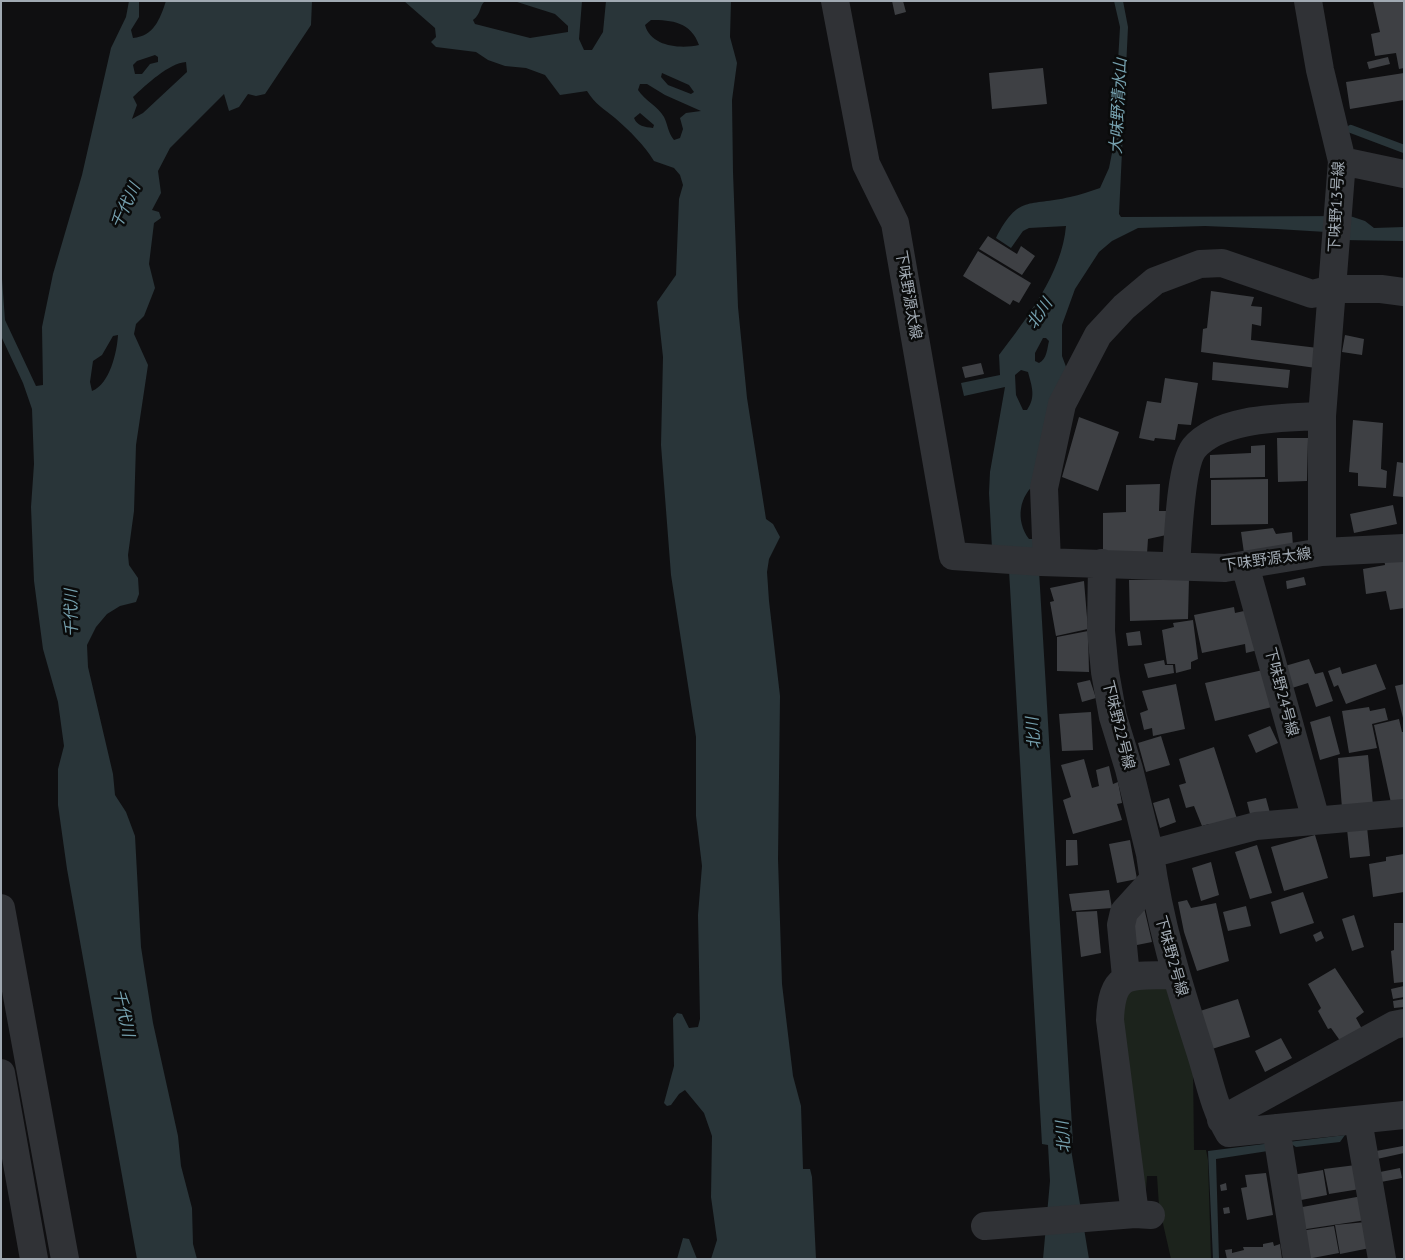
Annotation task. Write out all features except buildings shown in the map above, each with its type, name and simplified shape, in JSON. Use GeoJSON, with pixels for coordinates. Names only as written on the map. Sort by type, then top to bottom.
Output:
{"type":"FeatureCollection","features":[{"type":"Feature","properties":{"kind":"street","name":"下味野源太線"},"geometry":{"type":"LineString","coordinates":[[835,1],[866,164],[895,223],[953,556],[1044,562],[1225,568],[1322,552],[1404,548]]}},
{"type":"Feature","properties":{"kind":"street","name":"下味野13号線"},"geometry":{"type":"LineString","coordinates":[[1308,1],[1320,70],[1342,161],[1322,416],[1322,552]]}},
{"type":"Feature","properties":{"kind":"street"},"geometry":{"type":"LineString","coordinates":[[1342,161],[1404,174]]}},
{"type":"Feature","properties":{"kind":"street"},"geometry":{"type":"LineString","coordinates":[[1044,562],[1044,488],[1062,404],[1098,335],[1124,307],[1155,281],[1200,264],[1222,263],[1312,294],[1332,289],[1381,289],[1404,292]]}},
{"type":"Feature","properties":{"kind":"street"},"geometry":{"type":"LineString","coordinates":[[1176,566],[1186,471],[1194,449],[1216,432],[1237,424],[1271,418],[1322,416]]}},
{"type":"Feature","properties":{"kind":"street","name":"下味野22号線"},"geometry":{"type":"LineString","coordinates":[[1102,563],[1102,631],[1105,672],[1113,717],[1129,769],[1152,867]]}},
{"type":"Feature","properties":{"kind":"street","name":"下味野24号線"},"geometry":{"type":"LineString","coordinates":[[1245,565],[1316,820]]}},
{"type":"Feature","properties":{"kind":"street"},"geometry":{"type":"LineString","coordinates":[[1126,978],[1121,924],[1124,912],[1152,867],[1256,826],[1404,813]]}},
{"type":"Feature","properties":{"kind":"street","name":"下味野2号線"},"geometry":{"type":"LineString","coordinates":[[1152,867],[1157,904],[1176,975],[1221,1120]]}},
{"type":"Feature","properties":{"kind":"street"},"geometry":{"type":"LineString","coordinates":[[1,908],[65,1259]]}},
{"type":"Feature","properties":{"kind":"street"},"geometry":{"type":"LineString","coordinates":[[985,1226],[1022,1225],[1143,1214],[1110,1020],[1111,998],[1116,987],[1126,978],[1176,975]]}},
{"type":"Feature","properties":{"kind":"street"},"geometry":{"type":"LineString","coordinates":[[1404,1023],[1394,1025],[1221,1120],[1229,1133],[1404,1115]]}},
{"type":"Feature","properties":{"kind":"street"},"geometry":{"type":"LineString","coordinates":[[1,1073],[34,1259]]}},
{"type":"Feature","properties":{"kind":"street"},"geometry":{"type":"LineString","coordinates":[[1358,1120],[1382,1259]]}},
{"type":"Feature","properties":{"kind":"street"},"geometry":{"type":"LineString","coordinates":[[1276,1128],[1297,1259]]}},
{"type":"Feature","properties":{"kind":"shaded area"},"geometry":{"type":"Polygon","coordinates":[[[1164,980],[1193,1067],[1194,1150],[1206,1150],[1208,1160],[1211,1259],[1171,1259],[1159,1206],[1157,1176],[1147,1176],[1146,1189],[1141,1193],[1120,989],[1164,980]]]}},
{"type":"Feature","properties":{"kind":"water","name":"千代川"},"geometry":{"type":"Polygon","coordinates":[[[129,1],[139,1],[139,17],[131,30],[133,38],[146,34],[155,26],[166,1],[312,1],[311,25],[265,94],[256,96],[248,94],[239,107],[229,111],[224,94],[170,148],[158,171],[161,193],[152,210],[159,212],[161,218],[154,223],[149,264],[155,288],[144,316],[136,324],[134,334],[148,365],[136,445],[134,511],[128,555],[129,565],[138,578],[139,594],[136,602],[120,606],[107,614],[96,627],[87,645],[88,667],[113,774],[115,795],[126,812],[135,836],[141,947],[153,1023],[178,1136],[181,1166],[192,1208],[193,1244],[197,1259],[137,1259],[67,869],[58,805],[58,769],[64,746],[58,702],[43,649],[34,581],[31,507],[34,464],[32,409],[23,383],[1,336],[1,265],[5,320],[36,386],[43,385],[42,327],[53,274],[82,175],[111,48],[126,17],[129,1]],[[155,55],[137,61],[133,65],[135,74],[142,74],[150,64],[158,62],[158,57],[155,55]],[[186,62],[179,63],[158,75],[133,97],[137,105],[132,119],[143,113],[187,72],[186,62]],[[118,335],[113,336],[102,355],[93,361],[90,382],[92,391],[104,382],[108,375],[116,350],[118,335]]]}},
{"type":"Feature","properties":{"kind":"water"},"geometry":{"type":"Polygon","coordinates":[[[404,1],[485,1],[478,15],[473,20],[475,24],[530,38],[568,32],[568,26],[555,14],[514,1],[582,1],[579,39],[584,50],[592,50],[603,32],[606,1],[731,1],[730,37],[737,63],[732,100],[738,307],[747,398],[766,519],[773,524],[780,537],[769,559],[767,572],[780,696],[778,859],[782,984],[793,1076],[801,1106],[803,1169],[810,1169],[812,1177],[816,1259],[711,1259],[717,1240],[711,1197],[712,1136],[704,1113],[685,1090],[679,1094],[671,1105],[667,1106],[664,1103],[674,1066],[673,1018],[677,1013],[682,1014],[689,1028],[698,1027],[700,1019],[698,915],[702,866],[696,816],[696,737],[671,575],[661,445],[663,357],[657,302],[676,275],[679,199],[683,185],[680,175],[674,168],[654,161],[636,138],[596,103],[587,91],[560,95],[545,75],[526,68],[505,66],[488,60],[476,52],[436,47],[431,42],[436,37],[435,28],[404,1]],[[651,20],[645,25],[653,38],[668,45],[684,47],[699,45],[691,31],[680,24],[651,20]],[[662,73],[661,77],[668,85],[691,94],[694,92],[689,85],[662,73]],[[640,84],[638,90],[661,113],[674,140],[680,138],[683,129],[680,118],[686,113],[701,111],[665,95],[647,84],[640,84]],[[640,113],[634,118],[635,121],[644,127],[653,128],[654,125],[640,113]]]}},
{"type":"Feature","properties":{"kind":"water"},"geometry":{"type":"Polygon","coordinates":[[[1114,1],[1123,1],[1128,27],[1119,214],[1121,217],[1350,216],[1365,221],[1374,228],[1404,227],[1404,241],[1342,240],[1326,232],[1277,229],[1205,226],[1138,228],[1112,241],[1099,252],[1075,289],[1062,325],[1062,356],[1068,372],[1037,482],[1026,494],[1021,509],[1021,516],[1022,524],[1029,539],[1035,539],[1039,571],[1073,1143],[1070,1143],[1089,1259],[1043,1259],[1050,1181],[1048,1145],[1042,1144],[1009,570],[992,548],[989,493],[990,472],[1005,387],[964,396],[961,383],[1000,375],[999,355],[1042,294],[1058,261],[1063,244],[1066,226],[1029,228],[1023,231],[1011,248],[996,238],[1004,224],[1011,214],[1018,208],[1026,205],[1074,196],[1100,188],[1109,168],[1113,148],[1120,27],[1114,1]],[[1043,338],[1035,353],[1035,361],[1039,363],[1045,356],[1049,341],[1043,338]],[[1021,370],[1015,375],[1016,395],[1023,410],[1027,410],[1032,401],[1032,387],[1028,372],[1021,370]]]}},
{"type":"Feature","properties":{"kind":"water"},"geometry":{"type":"Polygon","coordinates":[[[1345,1135],[1340,1142],[1296,1147],[1288,1142],[1345,1135]]]}},
{"type":"Feature","properties":{"kind":"water"},"geometry":{"type":"Polygon","coordinates":[[[1272,1143],[1268,1151],[1216,1159],[1219,1259],[1213,1259],[1208,1151],[1272,1143]]]}},
{"type":"Feature","properties":{"kind":"water"},"geometry":{"type":"Polygon","coordinates":[[[683,1238],[689,1239],[697,1259],[677,1259],[683,1238]]]}},
{"type":"Feature","properties":{"kind":"waterway"},"geometry":{"type":"LineString","coordinates":[[1351,129],[1404,149]]}},
{"type":"Feature","properties":{"kind":"water label","name":"大味野清水山"},"geometry":{"type":"Point","coordinates":[1119,106]}},
{"type":"Feature","properties":{"kind":"water label","name":"北川"},"geometry":{"type":"Point","coordinates":[1040,314]}},
{"type":"Feature","properties":{"kind":"water label","name":"北川"},"geometry":{"type":"Point","coordinates":[1034,733]}},
{"type":"Feature","properties":{"kind":"water label","name":"北川"},"geometry":{"type":"Point","coordinates":[1064,1137]}}]}
